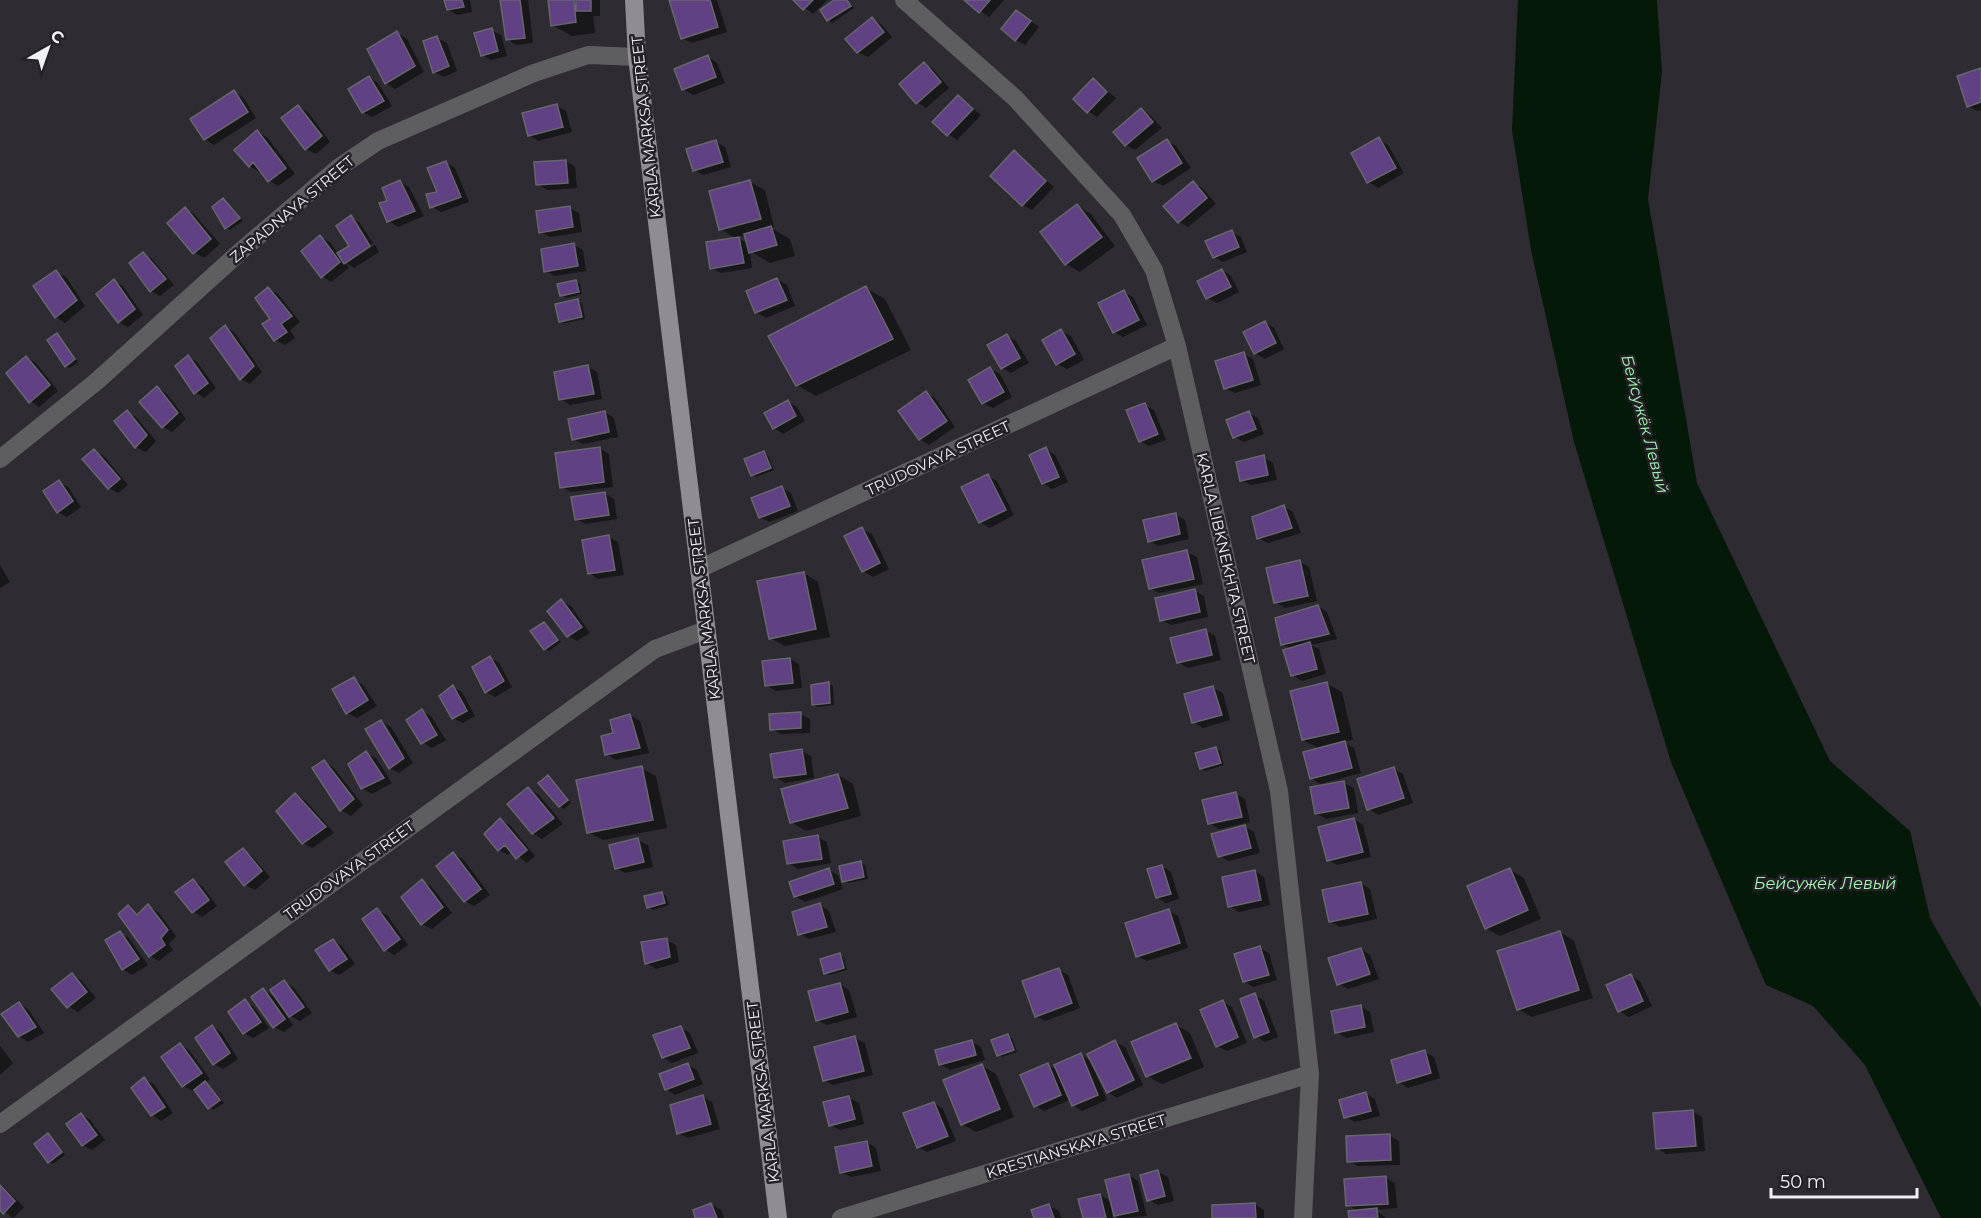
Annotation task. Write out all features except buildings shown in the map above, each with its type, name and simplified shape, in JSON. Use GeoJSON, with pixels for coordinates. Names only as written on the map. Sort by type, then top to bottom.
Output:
{"type":"FeatureCollection","features":[{"type":"Feature","properties":{"kind":"main road","name":"KARLA MARKSA STREET"},"geometry":{"type":"LineString","coordinates":[[634,0],[636,57],[778,1218]]}},
{"type":"Feature","properties":{"kind":"street","name":"KARLA LIBKNEKHTA STREET"},"geometry":{"type":"LineString","coordinates":[[904,0],[1015,98],[1122,215],[1154,270],[1177,346],[1279,791],[1310,1074],[1303,1218]]}},
{"type":"Feature","properties":{"kind":"street","name":"ZAPADNAYA STREET"},"geometry":{"type":"LineString","coordinates":[[0,459],[97,381],[242,250],[338,168],[378,141],[544,69],[588,55],[636,57]]}},
{"type":"Feature","properties":{"kind":"street","name":"TRUDOVAYA STREET"},"geometry":{"type":"LineString","coordinates":[[699,569],[1177,346]]}},
{"type":"Feature","properties":{"kind":"street","name":"TRUDOVAYA STREET"},"geometry":{"type":"LineString","coordinates":[[0,1124],[655,649],[706,630]]}},
{"type":"Feature","properties":{"kind":"street","name":"KRESTIANSKAYA STREET"},"geometry":{"type":"LineString","coordinates":[[841,1218],[1310,1074]]}},
{"type":"Feature","properties":{"kind":"water","name":"Бейсужёк Левый"},"geometry":{"type":"Polygon","coordinates":[[[1518,0],[1657,0],[1662,72],[1648,199],[1697,483],[1830,761],[1910,831],[1930,918],[1981,1008],[1981,1218],[1941,1218],[1865,1065],[1813,1006],[1766,985],[1671,762],[1574,442],[1531,250],[1512,130],[1518,0]]]}}]}
